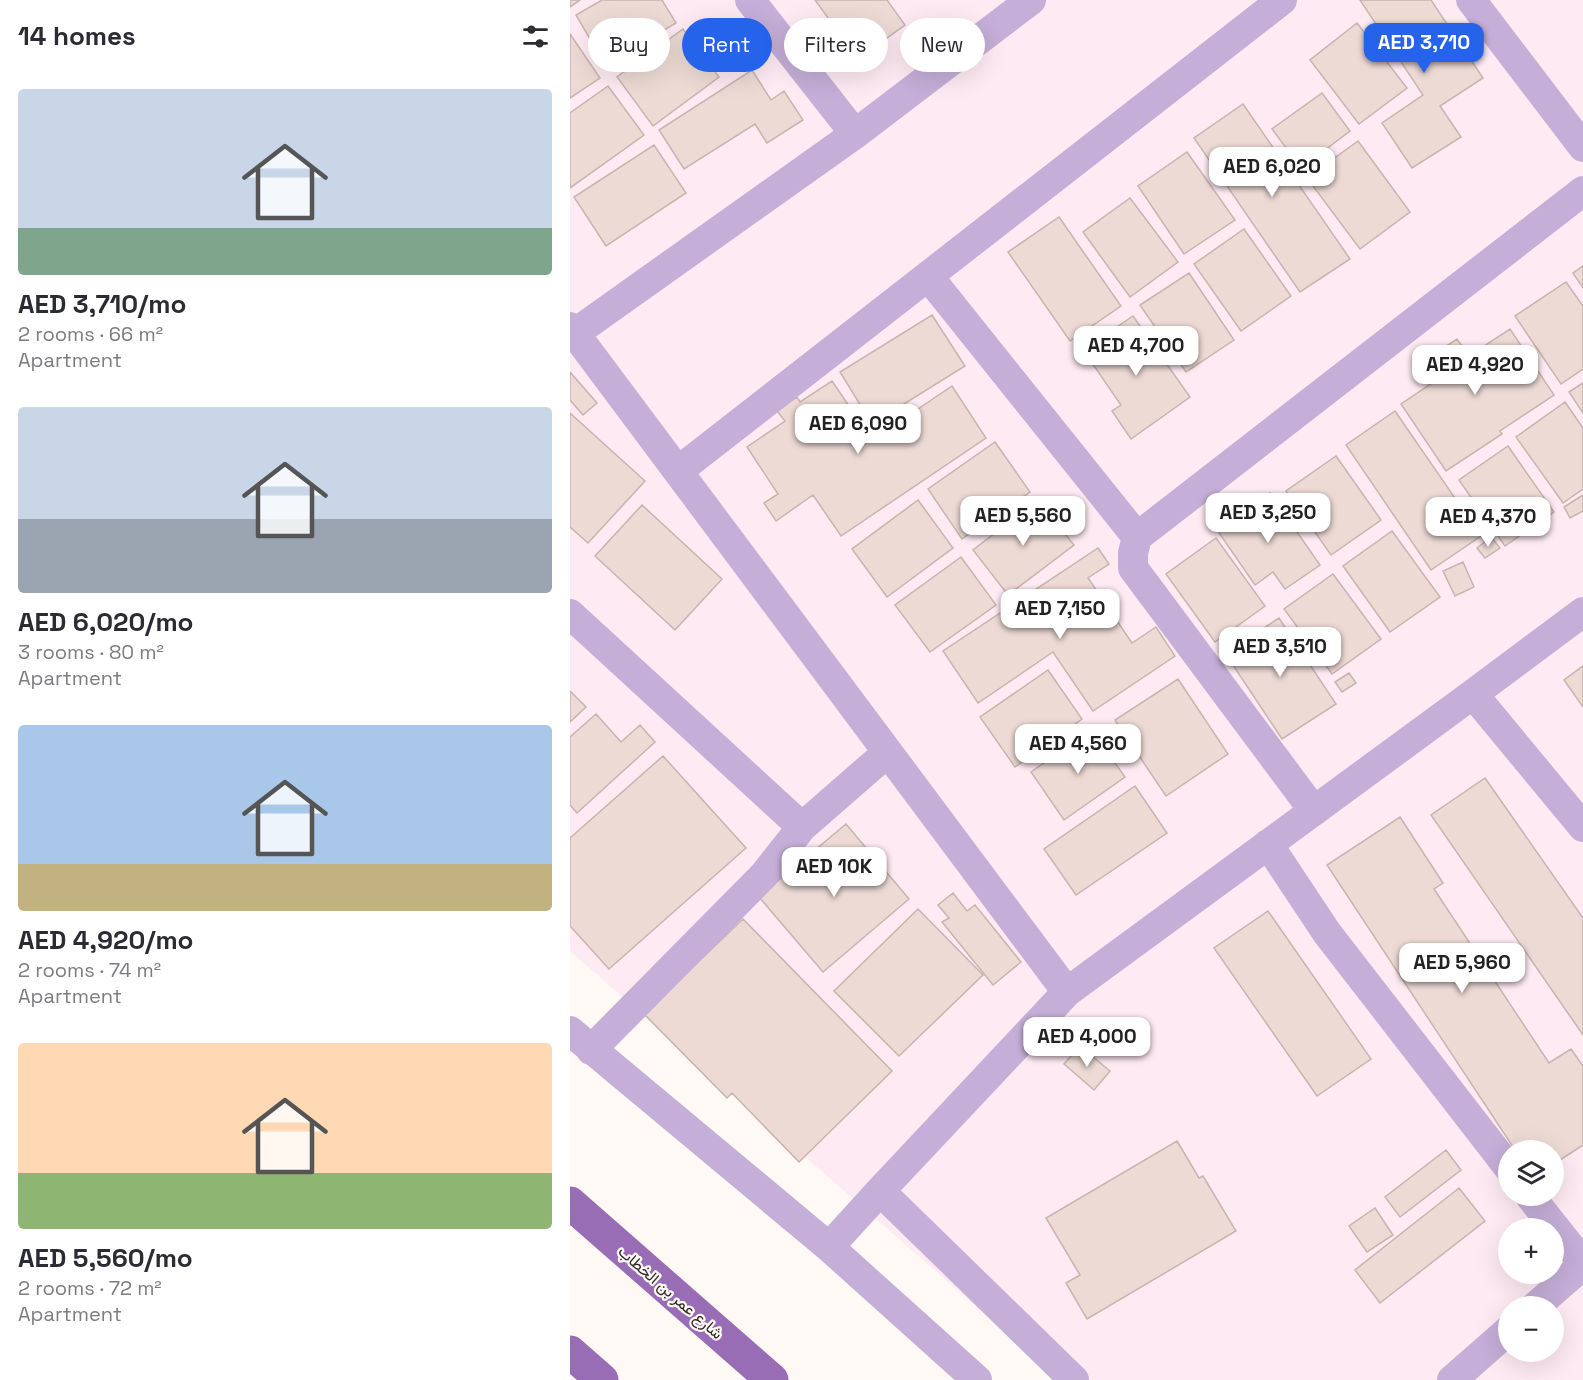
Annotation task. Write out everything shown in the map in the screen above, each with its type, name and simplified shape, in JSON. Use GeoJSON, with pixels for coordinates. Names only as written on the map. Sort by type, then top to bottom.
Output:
{"type":"FeatureCollection","features":[{"type":"Feature","properties":{"kind":"main road","name":"شارع عمر بن الخطاب"},"geometry":{"type":"LineString","coordinates":[[570,1203],[772,1380]]}},
{"type":"Feature","properties":{"kind":"main road"},"geometry":{"type":"LineString","coordinates":[[570,1352],[602,1380]]}},
{"type":"Feature","properties":{"kind":"street"},"geometry":{"type":"LineString","coordinates":[[750,0],[855,134]]}},
{"type":"Feature","properties":{"kind":"street"},"geometry":{"type":"LineString","coordinates":[[1031,0],[855,134],[572,330],[1067,992]]}},
{"type":"Feature","properties":{"kind":"street"},"geometry":{"type":"LineString","coordinates":[[678,471],[1282,0]]}},
{"type":"Feature","properties":{"kind":"street"},"geometry":{"type":"LineString","coordinates":[[1471,0],[1583,147]]}},
{"type":"Feature","properties":{"kind":"street"},"geometry":{"type":"LineString","coordinates":[[1314,811],[1133,568],[1133,553],[1137,537],[1583,191]]}},
{"type":"Feature","properties":{"kind":"street"},"geometry":{"type":"LineString","coordinates":[[928,276],[1137,537]]}},
{"type":"Feature","properties":{"kind":"street"},"geometry":{"type":"LineString","coordinates":[[829,1247],[1067,992],[1583,612]]}},
{"type":"Feature","properties":{"kind":"street"},"geometry":{"type":"LineString","coordinates":[[570,614],[802,827]]}},
{"type":"Feature","properties":{"kind":"street"},"geometry":{"type":"LineString","coordinates":[[1473,694],[1583,827]]}},
{"type":"Feature","properties":{"kind":"street"},"geometry":{"type":"LineString","coordinates":[[888,752],[802,827],[764,875],[580,1040],[829,1247],[977,1380]]}},
{"type":"Feature","properties":{"kind":"street"},"geometry":{"type":"LineString","coordinates":[[1269,844],[1327,933],[1498,1154]]}},
{"type":"Feature","properties":{"kind":"street"},"geometry":{"type":"LineString","coordinates":[[880,1191],[1074,1380]]}},
{"type":"Feature","properties":{"kind":"street"},"geometry":{"type":"LineString","coordinates":[[1538,1206],[1583,1264],[1547,1296]]}},
{"type":"Feature","properties":{"kind":"street"},"geometry":{"type":"LineString","coordinates":[[1452,1380],[1498,1340]]}},
{"type":"Feature","properties":{"kind":"shaded area"},"geometry":{"type":"Polygon","coordinates":[[[570,0],[1583,0],[1583,1380],[1060,1380],[570,951],[570,0]]]}},
{"type":"Feature","properties":{"kind":"building"},"geometry":{"type":"Polygon","coordinates":[[[570,0],[580,0],[570,7],[570,0]]]}},
{"type":"Feature","properties":{"kind":"building"},"geometry":{"type":"Polygon","coordinates":[[[602,0],[662,0],[676,23],[670,27],[670,18],[588,18],[588,36],[576,15],[602,0]]]}},
{"type":"Feature","properties":{"kind":"building"},"geometry":{"type":"Polygon","coordinates":[[[815,0],[887,0],[900,18],[900,29],[888,37],[888,18],[828,18],[815,0]]]}},
{"type":"Feature","properties":{"kind":"building"},"geometry":{"type":"Polygon","coordinates":[[[1360,0],[1431,0],[1483,78],[1440,106],[1461,137],[1412,168],[1382,123],[1423,95],[1360,0]]]}},
{"type":"Feature","properties":{"kind":"building"},"geometry":{"type":"Polygon","coordinates":[[[1357,23],[1407,88],[1359,124],[1310,60],[1357,23]]]}},
{"type":"Feature","properties":{"kind":"building"},"geometry":{"type":"Polygon","coordinates":[[[682,30],[682,72],[715,72],[719,77],[653,126],[617,77],[624,72],[670,72],[670,38],[682,30]]]}},
{"type":"Feature","properties":{"kind":"building"},"geometry":{"type":"Polygon","coordinates":[[[570,34],[588,60],[588,72],[596,72],[600,78],[570,98],[570,34]]]}},
{"type":"Feature","properties":{"kind":"building"},"geometry":{"type":"Polygon","coordinates":[[[749,72],[753,72],[771,100],[784,91],[803,120],[767,143],[755,124],[684,169],[659,130],[749,72]]]}},
{"type":"Feature","properties":{"kind":"building"},"geometry":{"type":"Polygon","coordinates":[[[608,86],[644,135],[570,188],[570,113],[608,86]]]}},
{"type":"Feature","properties":{"kind":"building"},"geometry":{"type":"Polygon","coordinates":[[[1322,93],[1350,131],[1301,168],[1272,129],[1322,93]]]}},
{"type":"Feature","properties":{"kind":"building"},"geometry":{"type":"Polygon","coordinates":[[[1243,104],[1350,259],[1300,292],[1194,138],[1243,104]]]}},
{"type":"Feature","properties":{"kind":"building"},"geometry":{"type":"Polygon","coordinates":[[[1358,141],[1410,212],[1360,249],[1307,178],[1358,141]]]}},
{"type":"Feature","properties":{"kind":"building"},"geometry":{"type":"Polygon","coordinates":[[[654,145],[686,193],[606,246],[574,197],[654,145]]]}},
{"type":"Feature","properties":{"kind":"building"},"geometry":{"type":"Polygon","coordinates":[[[1187,152],[1235,220],[1184,254],[1138,186],[1187,152]]]}},
{"type":"Feature","properties":{"kind":"building"},"geometry":{"type":"Polygon","coordinates":[[[1130,198],[1178,262],[1130,297],[1083,232],[1130,198]]]}},
{"type":"Feature","properties":{"kind":"building"},"geometry":{"type":"Polygon","coordinates":[[[1059,217],[1121,306],[1070,341],[1008,252],[1059,217]]]}},
{"type":"Feature","properties":{"kind":"building"},"geometry":{"type":"Polygon","coordinates":[[[1244,229],[1291,296],[1241,331],[1194,264],[1244,229]]]}},
{"type":"Feature","properties":{"kind":"building"},"geometry":{"type":"Polygon","coordinates":[[[1583,266],[1583,288],[1573,273],[1583,266]]]}},
{"type":"Feature","properties":{"kind":"building"},"geometry":{"type":"Polygon","coordinates":[[[1189,273],[1234,340],[1186,372],[1140,305],[1189,273]]]}},
{"type":"Feature","properties":{"kind":"building"},"geometry":{"type":"Polygon","coordinates":[[[1566,282],[1583,306],[1583,369],[1561,384],[1515,316],[1566,282]]]}},
{"type":"Feature","properties":{"kind":"building"},"geometry":{"type":"Polygon","coordinates":[[[932,315],[965,366],[872,424],[840,372],[932,315]]]}},
{"type":"Feature","properties":{"kind":"building"},"geometry":{"type":"Polygon","coordinates":[[[1133,316],[1190,397],[1131,439],[1112,411],[1121,405],[1083,350],[1133,316]]]}},
{"type":"Feature","properties":{"kind":"building"},"geometry":{"type":"Polygon","coordinates":[[[1510,329],[1554,395],[1500,431],[1502,434],[1446,471],[1401,404],[1432,383],[1419,364],[1457,339],[1469,356],[1510,329]]]}},
{"type":"Feature","properties":{"kind":"building"},"geometry":{"type":"Polygon","coordinates":[[[570,372],[597,403],[583,415],[570,400],[570,372]]]}},
{"type":"Feature","properties":{"kind":"building"},"geometry":{"type":"Polygon","coordinates":[[[832,381],[872,440],[952,386],[986,438],[841,536],[813,495],[776,521],[764,503],[778,494],[747,447],[785,421],[777,411],[797,397],[800,402],[832,381]]]}},
{"type":"Feature","properties":{"kind":"building"},"geometry":{"type":"Polygon","coordinates":[[[1583,383],[1583,413],[1569,392],[1583,383]]]}},
{"type":"Feature","properties":{"kind":"building"},"geometry":{"type":"Polygon","coordinates":[[[1565,402],[1583,428],[1583,489],[1563,503],[1516,437],[1565,402]]]}},
{"type":"Feature","properties":{"kind":"building"},"geometry":{"type":"Polygon","coordinates":[[[1395,411],[1481,536],[1431,570],[1346,445],[1395,411]]]}},
{"type":"Feature","properties":{"kind":"building"},"geometry":{"type":"Polygon","coordinates":[[[570,413],[645,481],[588,543],[570,527],[570,413]]]}},
{"type":"Feature","properties":{"kind":"building"},"geometry":{"type":"Polygon","coordinates":[[[995,442],[1030,492],[962,539],[928,489],[995,442]]]}},
{"type":"Feature","properties":{"kind":"building"},"geometry":{"type":"Polygon","coordinates":[[[1508,446],[1554,512],[1505,546],[1459,480],[1508,446]]]}},
{"type":"Feature","properties":{"kind":"building"},"geometry":{"type":"Polygon","coordinates":[[[1336,456],[1381,520],[1331,555],[1286,491],[1336,456]]]}},
{"type":"Feature","properties":{"kind":"building"},"geometry":{"type":"Polygon","coordinates":[[[1270,493],[1320,565],[1285,589],[1273,572],[1255,585],[1217,530],[1270,493]]]}},
{"type":"Feature","properties":{"kind":"building"},"geometry":{"type":"Polygon","coordinates":[[[1583,495],[1583,511],[1570,518],[1564,507],[1583,495]]]}},
{"type":"Feature","properties":{"kind":"building"},"geometry":{"type":"Polygon","coordinates":[[[918,500],[953,548],[887,597],[852,549],[918,500]]]}},
{"type":"Feature","properties":{"kind":"building"},"geometry":{"type":"Polygon","coordinates":[[[1038,500],[1074,545],[1008,595],[973,550],[1038,500]]]}},
{"type":"Feature","properties":{"kind":"building"},"geometry":{"type":"Polygon","coordinates":[[[642,505],[722,579],[675,630],[595,556],[642,505]]]}},
{"type":"Feature","properties":{"kind":"building"},"geometry":{"type":"Polygon","coordinates":[[[1392,531],[1440,597],[1390,632],[1343,566],[1392,531]]]}},
{"type":"Feature","properties":{"kind":"building"},"geometry":{"type":"Polygon","coordinates":[[[1491,537],[1500,548],[1485,558],[1477,548],[1491,537]]]}},
{"type":"Feature","properties":{"kind":"building"},"geometry":{"type":"Polygon","coordinates":[[[1216,538],[1265,606],[1215,642],[1166,574],[1216,538]]]}},
{"type":"Feature","properties":{"kind":"building"},"geometry":{"type":"Polygon","coordinates":[[[1098,548],[1109,564],[1088,578],[1132,643],[1156,627],[1175,656],[1093,711],[1053,652],[978,703],[943,651],[1098,548]]]}},
{"type":"Feature","properties":{"kind":"building"},"geometry":{"type":"Polygon","coordinates":[[[961,557],[996,605],[930,652],[895,605],[961,557]]]}},
{"type":"Feature","properties":{"kind":"building"},"geometry":{"type":"Polygon","coordinates":[[[1463,562],[1474,587],[1455,596],[1443,571],[1463,562]]]}},
{"type":"Feature","properties":{"kind":"building"},"geometry":{"type":"Polygon","coordinates":[[[1333,574],[1381,639],[1332,674],[1284,609],[1333,574]]]}},
{"type":"Feature","properties":{"kind":"building"},"geometry":{"type":"Polygon","coordinates":[[[1279,618],[1336,704],[1282,739],[1225,653],[1279,618]]]}},
{"type":"Feature","properties":{"kind":"building"},"geometry":{"type":"Polygon","coordinates":[[[1583,666],[1583,707],[1564,680],[1583,666]]]}},
{"type":"Feature","properties":{"kind":"building"},"geometry":{"type":"Polygon","coordinates":[[[1048,670],[1082,719],[1015,767],[980,717],[1048,670]]]}},
{"type":"Feature","properties":{"kind":"building"},"geometry":{"type":"Polygon","coordinates":[[[1349,673],[1356,683],[1342,692],[1335,682],[1349,673]]]}},
{"type":"Feature","properties":{"kind":"building"},"geometry":{"type":"Polygon","coordinates":[[[1178,679],[1228,754],[1166,796],[1115,720],[1178,679]]]}},
{"type":"Feature","properties":{"kind":"building"},"geometry":{"type":"Polygon","coordinates":[[[570,691],[586,707],[570,722],[570,691]]]}},
{"type":"Feature","properties":{"kind":"building"},"geometry":{"type":"Polygon","coordinates":[[[596,714],[621,742],[640,725],[655,742],[577,813],[570,805],[570,737],[596,714]]]}},
{"type":"Feature","properties":{"kind":"building"},"geometry":{"type":"Polygon","coordinates":[[[1091,729],[1125,777],[1064,820],[1031,772],[1091,729]]]}},
{"type":"Feature","properties":{"kind":"building"},"geometry":{"type":"Polygon","coordinates":[[[663,756],[746,848],[609,969],[570,926],[570,838],[663,756]]]}},
{"type":"Feature","properties":{"kind":"building"},"geometry":{"type":"Polygon","coordinates":[[[1485,778],[1583,918],[1583,1035],[1431,815],[1485,778]]]}},
{"type":"Feature","properties":{"kind":"building"},"geometry":{"type":"Polygon","coordinates":[[[1135,786],[1167,833],[1076,895],[1044,849],[1135,786]]]}},
{"type":"Feature","properties":{"kind":"building"},"geometry":{"type":"Polygon","coordinates":[[[1400,817],[1443,883],[1434,889],[1549,1063],[1571,1049],[1583,1066],[1583,1145],[1564,1157],[1564,1140],[1508,1140],[1327,865],[1400,817]]]}},
{"type":"Feature","properties":{"kind":"building"},"geometry":{"type":"Polygon","coordinates":[[[846,824],[909,899],[823,972],[759,897],[846,824]]]}},
{"type":"Feature","properties":{"kind":"building"},"geometry":{"type":"Polygon","coordinates":[[[953,893],[967,911],[975,905],[1021,962],[993,985],[942,922],[949,918],[938,905],[953,893]]]}},
{"type":"Feature","properties":{"kind":"building"},"geometry":{"type":"Polygon","coordinates":[[[918,909],[983,975],[899,1056],[834,991],[918,909]]]}},
{"type":"Feature","properties":{"kind":"building"},"geometry":{"type":"Polygon","coordinates":[[[1268,911],[1371,1059],[1317,1096],[1214,948],[1268,911]]]}},
{"type":"Feature","properties":{"kind":"building"},"geometry":{"type":"Polygon","coordinates":[[[743,919],[892,1071],[799,1162],[732,1093],[727,1098],[644,1014],[743,919]]]}},
{"type":"Feature","properties":{"kind":"building"},"geometry":{"type":"Polygon","coordinates":[[[1080,1046],[1110,1071],[1094,1090],[1064,1064],[1080,1046]]]}},
{"type":"Feature","properties":{"kind":"building"},"geometry":{"type":"Polygon","coordinates":[[[1177,1141],[1199,1178],[1203,1176],[1236,1231],[1087,1319],[1066,1283],[1080,1275],[1046,1218],[1177,1141]]]}},
{"type":"Feature","properties":{"kind":"building"},"geometry":{"type":"Polygon","coordinates":[[[1446,1150],[1461,1170],[1400,1217],[1385,1197],[1446,1150]]]}},
{"type":"Feature","properties":{"kind":"building"},"geometry":{"type":"Polygon","coordinates":[[[1459,1188],[1485,1221],[1380,1303],[1355,1270],[1459,1188]]]}},
{"type":"Feature","properties":{"kind":"building"},"geometry":{"type":"Polygon","coordinates":[[[1375,1208],[1393,1235],[1367,1252],[1349,1226],[1375,1208]]]}}]}
